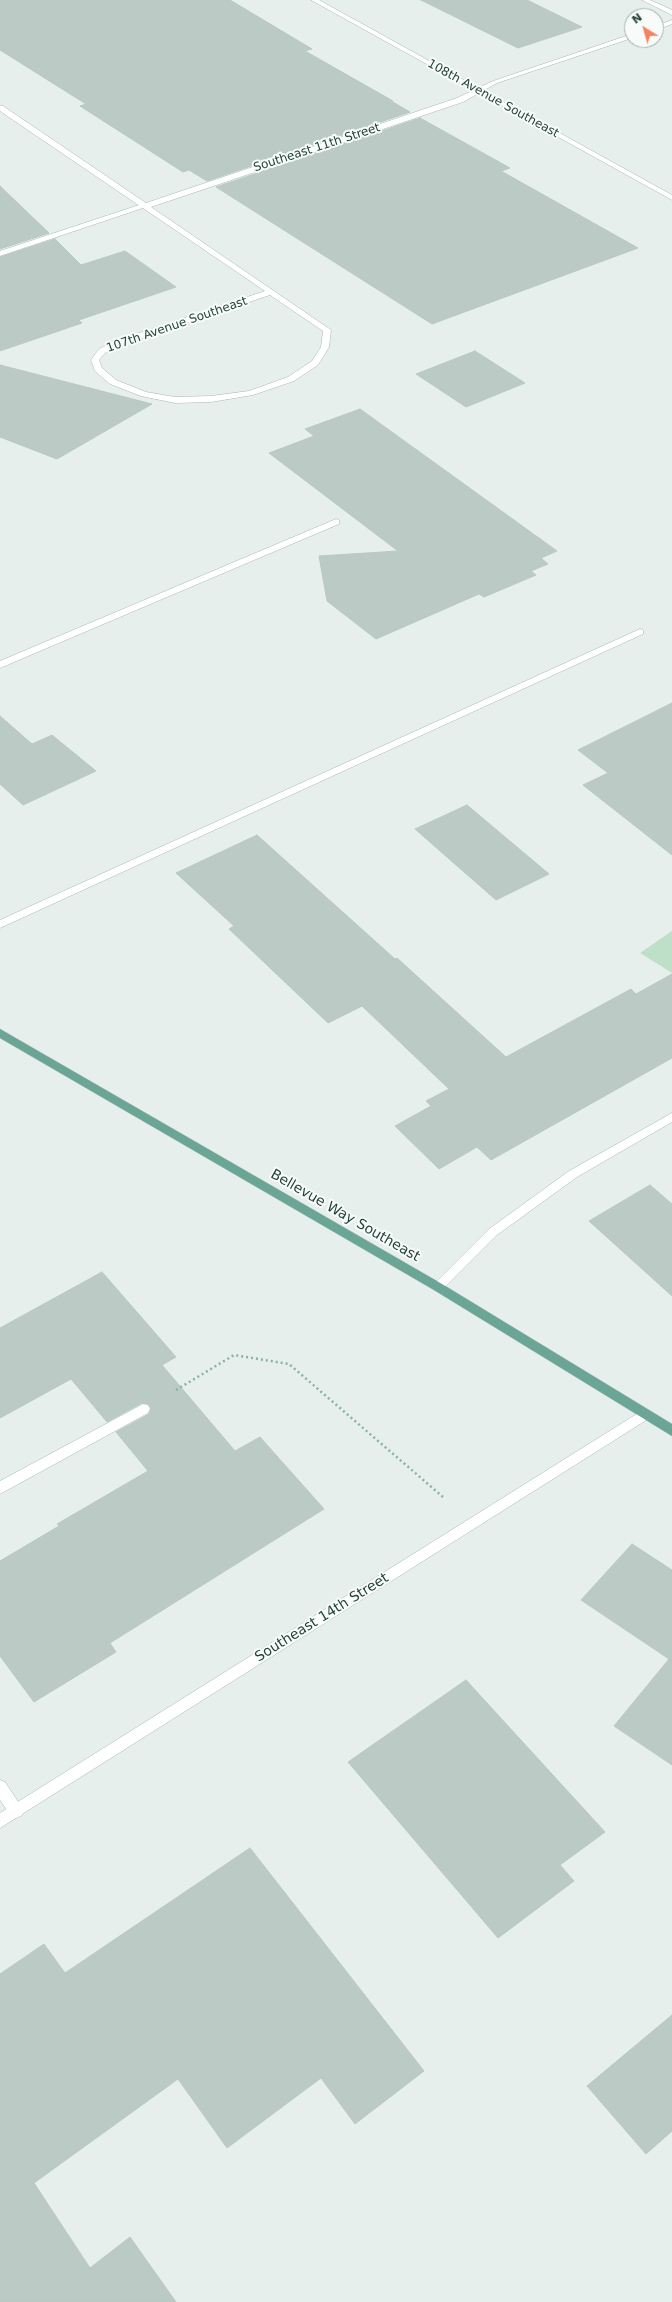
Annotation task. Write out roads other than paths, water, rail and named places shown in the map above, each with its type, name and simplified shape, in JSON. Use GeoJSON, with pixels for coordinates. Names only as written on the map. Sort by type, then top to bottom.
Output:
{"type":"FeatureCollection","features":[{"type":"Feature","properties":{"kind":"main road","name":"Bellevue Way Southeast"},"geometry":{"type":"LineString","coordinates":[[0,1033],[438,1287],[643,1415],[672,1431]]}},
{"type":"Feature","properties":{"kind":"street","name":"108th Avenue Southeast"},"geometry":{"type":"LineString","coordinates":[[314,0],[672,198]]}},
{"type":"Feature","properties":{"kind":"street"},"geometry":{"type":"LineString","coordinates":[[645,0],[672,13]]}},
{"type":"Feature","properties":{"kind":"street","name":"Southeast 11th Street"},"geometry":{"type":"LineString","coordinates":[[0,254],[454,102],[511,76],[624,39]]}},
{"type":"Feature","properties":{"kind":"street","name":"107th Avenue Southeast"},"geometry":{"type":"LineString","coordinates":[[0,108],[327,330],[325,347],[315,363],[291,379],[250,393],[211,399],[175,400],[144,394],[113,382],[98,369],[95,360],[102,351],[118,343],[271,292]]}},
{"type":"Feature","properties":{"kind":"street"},"geometry":{"type":"LineString","coordinates":[[0,665],[336,522]]}},
{"type":"Feature","properties":{"kind":"street"},"geometry":{"type":"LineString","coordinates":[[0,924],[640,632]]}},
{"type":"Feature","properties":{"kind":"street"},"geometry":{"type":"LineString","coordinates":[[438,1287],[493,1232],[573,1174],[672,1117]]}},
{"type":"Feature","properties":{"kind":"street"},"geometry":{"type":"LineString","coordinates":[[0,1488],[143,1409]]}},
{"type":"Feature","properties":{"kind":"street","name":"Southeast 14th Street"},"geometry":{"type":"LineString","coordinates":[[0,1821],[643,1415]]}},
{"type":"Feature","properties":{"kind":"street"},"geometry":{"type":"LineString","coordinates":[[0,1787],[16,1811]]}}]}
